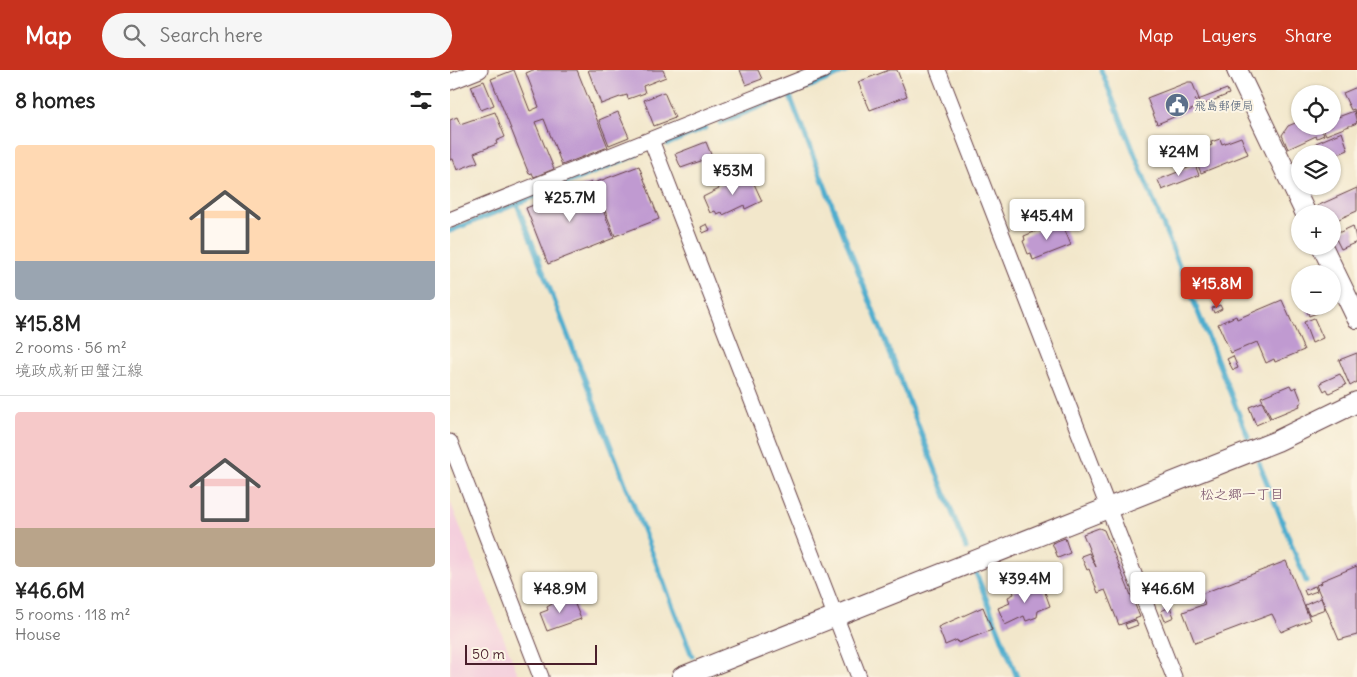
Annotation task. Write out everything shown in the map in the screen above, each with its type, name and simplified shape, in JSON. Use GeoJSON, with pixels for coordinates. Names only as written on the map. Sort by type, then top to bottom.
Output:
{"type":"FeatureCollection","features":[{"type":"Feature","properties":{"kind":"street"},"geometry":{"type":"LineString","coordinates":[[450,82],[480,70]]}},
{"type":"Feature","properties":{"kind":"street"},"geometry":{"type":"LineString","coordinates":[[450,220],[824,70]]}},
{"type":"Feature","properties":{"kind":"street"},"geometry":{"type":"LineString","coordinates":[[938,70],[1174,677]]}},
{"type":"Feature","properties":{"kind":"street"},"geometry":{"type":"LineString","coordinates":[[1237,70],[1302,205]]}},
{"type":"Feature","properties":{"kind":"street"},"geometry":{"type":"LineString","coordinates":[[650,140],[859,677]]}},
{"type":"Feature","properties":{"kind":"street"},"geometry":{"type":"LineString","coordinates":[[1326,255],[1356,315]]}},
{"type":"Feature","properties":{"kind":"street"},"geometry":{"type":"LineString","coordinates":[[682,677],[1108,510],[1277,441],[1357,402]]}},
{"type":"Feature","properties":{"kind":"street"},"geometry":{"type":"LineString","coordinates":[[450,442],[541,677]]}},
{"type":"Feature","properties":{"kind":"shaded area"},"geometry":{"type":"Polygon","coordinates":[[[450,501],[519,677],[450,677],[450,501]]]}},
{"type":"Feature","properties":{"kind":"building"},"geometry":{"type":"Polygon","coordinates":[[[514,70],[530,111],[539,107],[526,73],[533,70],[577,70],[608,147],[562,165],[544,119],[535,122],[554,169],[534,177],[532,173],[529,174],[491,79],[514,70]]]}},
{"type":"Feature","properties":{"kind":"building"},"geometry":{"type":"Polygon","coordinates":[[[588,70],[663,70],[666,77],[643,86],[645,93],[628,99],[627,95],[601,104],[588,70]]]}},
{"type":"Feature","properties":{"kind":"building"},"geometry":{"type":"Polygon","coordinates":[[[740,70],[758,70],[762,79],[746,85],[740,70]]]}},
{"type":"Feature","properties":{"kind":"building"},"geometry":{"type":"Polygon","coordinates":[[[889,70],[897,70],[907,96],[870,110],[858,82],[889,70]]]}},
{"type":"Feature","properties":{"kind":"building"},"geometry":{"type":"Polygon","coordinates":[[[484,81],[494,105],[481,110],[471,86],[484,81]]]}},
{"type":"Feature","properties":{"kind":"building"},"geometry":{"type":"Polygon","coordinates":[[[1192,82],[1199,99],[1195,100],[1198,107],[1157,124],[1147,98],[1192,82]]]}},
{"type":"Feature","properties":{"kind":"building"},"geometry":{"type":"Polygon","coordinates":[[[1357,87],[1357,116],[1354,109],[1351,110],[1343,93],[1357,87]]]}},
{"type":"Feature","properties":{"kind":"building"},"geometry":{"type":"Polygon","coordinates":[[[1227,89],[1229,94],[1200,106],[1198,100],[1227,89]]]}},
{"type":"Feature","properties":{"kind":"building"},"geometry":{"type":"Polygon","coordinates":[[[664,92],[675,118],[654,126],[644,100],[664,92]]]}},
{"type":"Feature","properties":{"kind":"building"},"geometry":{"type":"Polygon","coordinates":[[[1354,111],[1357,123],[1341,129],[1341,116],[1354,111]]]}},
{"type":"Feature","properties":{"kind":"building"},"geometry":{"type":"Polygon","coordinates":[[[495,112],[505,137],[496,141],[497,144],[474,153],[478,162],[457,170],[453,159],[450,160],[450,120],[457,117],[460,124],[495,112]]]}},
{"type":"Feature","properties":{"kind":"building"},"geometry":{"type":"Polygon","coordinates":[[[618,112],[629,137],[609,145],[599,120],[618,112]]]}},
{"type":"Feature","properties":{"kind":"building"},"geometry":{"type":"Polygon","coordinates":[[[1291,125],[1291,135],[1324,135],[1317,138],[1316,136],[1297,145],[1291,145],[1291,148],[1288,149],[1282,135],[1291,125]]]}},
{"type":"Feature","properties":{"kind":"building"},"geometry":{"type":"Polygon","coordinates":[[[1341,132],[1348,150],[1341,153],[1341,145],[1317,145],[1316,143],[1335,135],[1341,135],[1341,132]]]}},
{"type":"Feature","properties":{"kind":"building"},"geometry":{"type":"Polygon","coordinates":[[[1241,137],[1248,154],[1201,173],[1193,153],[1212,145],[1211,142],[1220,139],[1222,144],[1241,137]]]}},
{"type":"Feature","properties":{"kind":"building"},"geometry":{"type":"Polygon","coordinates":[[[706,142],[712,157],[681,168],[675,154],[706,142]]]}},
{"type":"Feature","properties":{"kind":"building"},"geometry":{"type":"Polygon","coordinates":[[[1195,165],[1199,175],[1162,190],[1158,180],[1195,165]]]}},
{"type":"Feature","properties":{"kind":"building"},"geometry":{"type":"Polygon","coordinates":[[[639,166],[659,219],[615,236],[594,183],[639,166]]]}},
{"type":"Feature","properties":{"kind":"building"},"geometry":{"type":"Polygon","coordinates":[[[750,175],[762,201],[745,209],[744,205],[723,215],[722,212],[717,214],[715,211],[710,213],[703,197],[719,189],[718,186],[729,181],[730,184],[750,175]]]}},
{"type":"Feature","properties":{"kind":"building"},"geometry":{"type":"Polygon","coordinates":[[[592,182],[614,238],[548,264],[526,208],[592,182]]]}},
{"type":"Feature","properties":{"kind":"building"},"geometry":{"type":"Polygon","coordinates":[[[1357,188],[1357,211],[1341,218],[1341,205],[1319,205],[1357,188]]]}},
{"type":"Feature","properties":{"kind":"building"},"geometry":{"type":"Polygon","coordinates":[[[1061,221],[1071,245],[1033,260],[1031,253],[1028,254],[1023,241],[1025,240],[1024,236],[1061,221]]]}},
{"type":"Feature","properties":{"kind":"building"},"geometry":{"type":"Polygon","coordinates":[[[707,224],[710,230],[703,233],[701,227],[707,224]]]}},
{"type":"Feature","properties":{"kind":"building"},"geometry":{"type":"Polygon","coordinates":[[[1353,226],[1357,242],[1341,249],[1341,232],[1353,226]]]}},
{"type":"Feature","properties":{"kind":"building"},"geometry":{"type":"Polygon","coordinates":[[[1282,300],[1304,350],[1275,362],[1274,359],[1266,363],[1257,342],[1231,353],[1218,324],[1236,316],[1237,319],[1282,300]]]}},
{"type":"Feature","properties":{"kind":"building"},"geometry":{"type":"Polygon","coordinates":[[[1220,305],[1222,309],[1214,313],[1212,308],[1220,305]]]}},
{"type":"Feature","properties":{"kind":"building"},"geometry":{"type":"Polygon","coordinates":[[[1314,318],[1323,338],[1312,343],[1304,322],[1314,318]]]}},
{"type":"Feature","properties":{"kind":"building"},"geometry":{"type":"Polygon","coordinates":[[[1357,353],[1357,382],[1350,386],[1339,360],[1357,353]]]}},
{"type":"Feature","properties":{"kind":"building"},"geometry":{"type":"Polygon","coordinates":[[[1233,356],[1238,368],[1233,370],[1227,359],[1233,356]]]}},
{"type":"Feature","properties":{"kind":"building"},"geometry":{"type":"Polygon","coordinates":[[[1340,374],[1346,385],[1329,393],[1327,389],[1324,391],[1320,383],[1340,374]]]}},
{"type":"Feature","properties":{"kind":"building"},"geometry":{"type":"Polygon","coordinates":[[[1290,385],[1292,389],[1296,387],[1302,402],[1299,404],[1300,406],[1271,418],[1261,397],[1290,385]]]}},
{"type":"Feature","properties":{"kind":"building"},"geometry":{"type":"Polygon","coordinates":[[[1262,402],[1270,419],[1256,425],[1249,407],[1262,402]]]}},
{"type":"Feature","properties":{"kind":"building"},"geometry":{"type":"Polygon","coordinates":[[[1099,528],[1104,530],[1140,617],[1119,625],[1105,590],[1098,593],[1089,569],[1087,570],[1081,556],[1089,553],[1096,567],[1083,534],[1099,528]]]}},
{"type":"Feature","properties":{"kind":"building"},"geometry":{"type":"Polygon","coordinates":[[[1065,538],[1070,553],[1058,558],[1052,543],[1065,538]]]}},
{"type":"Feature","properties":{"kind":"building"},"geometry":{"type":"Polygon","coordinates":[[[1286,561],[1310,620],[1281,632],[1272,614],[1195,643],[1183,612],[1205,604],[1201,594],[1286,561]]]}},
{"type":"Feature","properties":{"kind":"building"},"geometry":{"type":"Polygon","coordinates":[[[1357,566],[1357,635],[1339,640],[1316,585],[1322,583],[1321,581],[1357,566]]]}},
{"type":"Feature","properties":{"kind":"building"},"geometry":{"type":"Polygon","coordinates":[[[1042,584],[1050,606],[1038,611],[1037,617],[1026,621],[1024,616],[1005,625],[998,608],[1010,603],[1008,597],[1014,594],[1013,591],[1023,587],[1024,590],[1042,584]]]}},
{"type":"Feature","properties":{"kind":"building"},"geometry":{"type":"Polygon","coordinates":[[[1315,586],[1317,591],[1306,595],[1304,590],[1315,586]]]}},
{"type":"Feature","properties":{"kind":"building"},"geometry":{"type":"Polygon","coordinates":[[[572,597],[581,619],[547,631],[540,613],[548,610],[547,607],[552,604],[551,602],[572,597]]]}},
{"type":"Feature","properties":{"kind":"building"},"geometry":{"type":"Polygon","coordinates":[[[1321,598],[1325,609],[1309,615],[1305,605],[1321,598]]]}},
{"type":"Feature","properties":{"kind":"building"},"geometry":{"type":"Polygon","coordinates":[[[983,607],[992,630],[958,643],[957,640],[945,645],[938,627],[983,607]]]}},
{"type":"Feature","properties":{"kind":"building"},"geometry":{"type":"Polygon","coordinates":[[[1170,607],[1174,617],[1165,621],[1161,611],[1170,607]]]}},
{"type":"Feature","properties":{"kind":"building"},"geometry":{"type":"Polygon","coordinates":[[[1136,620],[1138,625],[1127,629],[1125,624],[1136,620]]]}},
{"type":"Feature","properties":{"kind":"waterway"},"geometry":{"type":"LineString","coordinates":[[720,123],[850,70]]}},
{"type":"Feature","properties":{"kind":"waterway"},"geometry":{"type":"LineString","coordinates":[[1101,70],[1248,437]]}},
{"type":"Feature","properties":{"kind":"waterway"},"geometry":{"type":"LineString","coordinates":[[789,94],[966,548]]}},
{"type":"Feature","properties":{"kind":"waterway"},"geometry":{"type":"LineString","coordinates":[[668,144],[705,128]]}},
{"type":"Feature","properties":{"kind":"waterway"},"geometry":{"type":"LineString","coordinates":[[450,231],[636,155]]}},
{"type":"Feature","properties":{"kind":"waterway"},"geometry":{"type":"LineString","coordinates":[[517,204],[692,656]]}},
{"type":"Feature","properties":{"kind":"waterway"},"geometry":{"type":"LineString","coordinates":[[1259,463],[1306,581]]}},
{"type":"Feature","properties":{"kind":"waterway"},"geometry":{"type":"LineString","coordinates":[[976,573],[1017,677]]}},
{"type":"Feature","properties":{"kind":"place","name":"飛島郵便局"},"geometry":{"type":"Point","coordinates":[1177,105]}},
{"type":"Feature","properties":{"kind":"district","name":"松之郷一丁目"},"geometry":{"type":"Point","coordinates":[1242,494]}}]}
